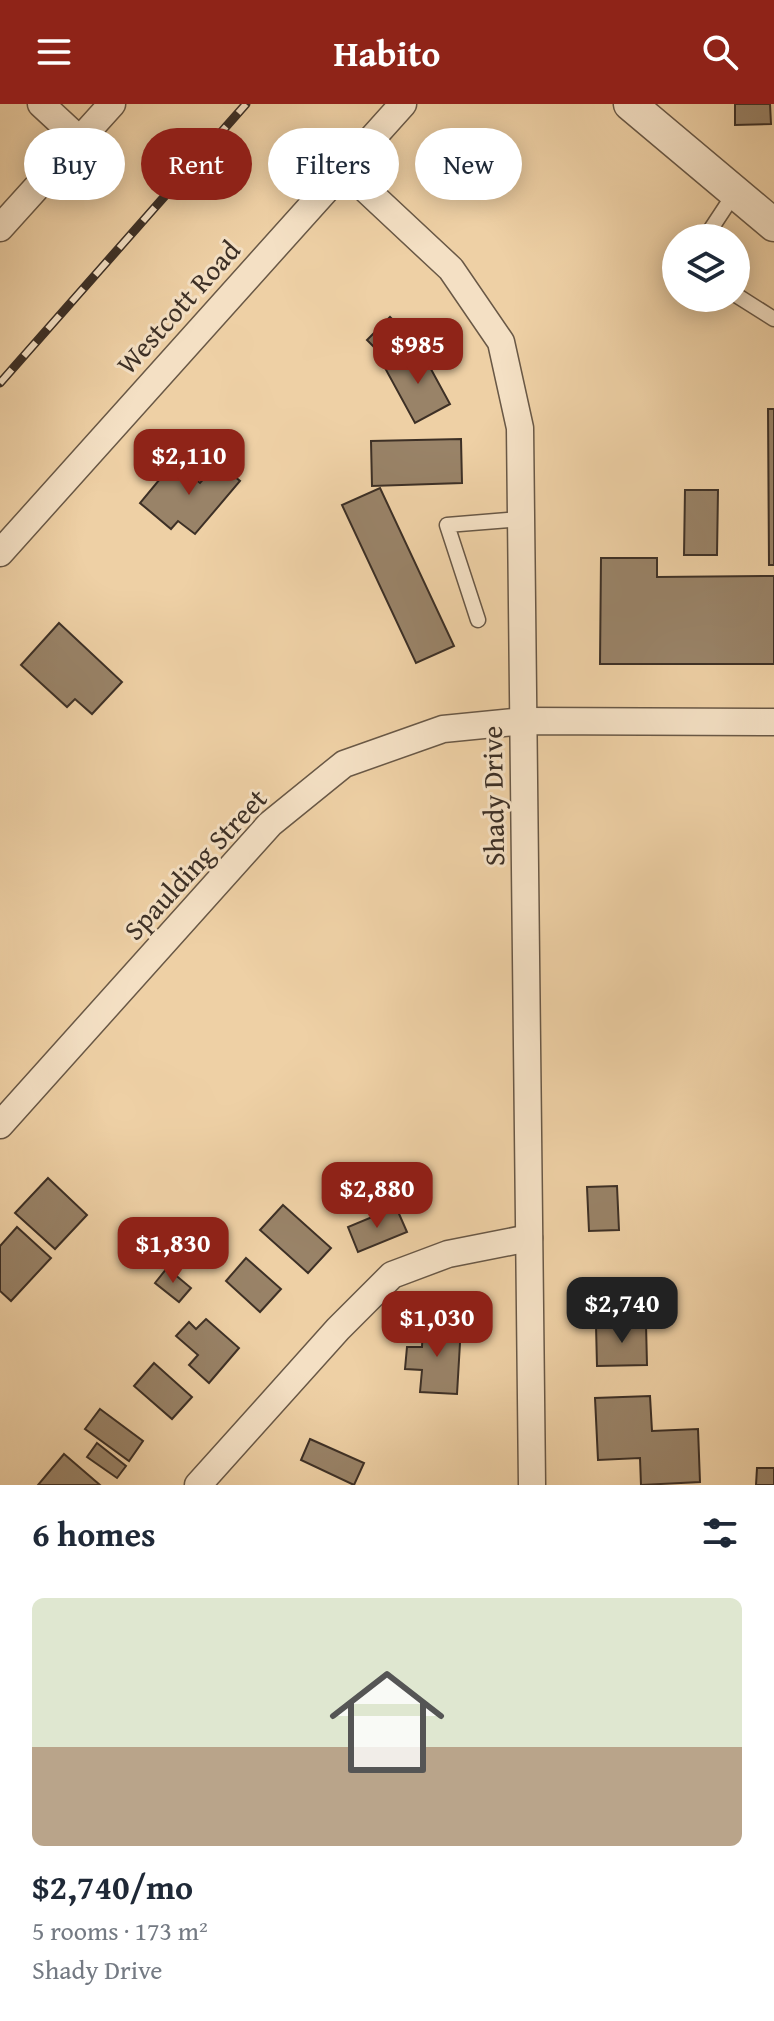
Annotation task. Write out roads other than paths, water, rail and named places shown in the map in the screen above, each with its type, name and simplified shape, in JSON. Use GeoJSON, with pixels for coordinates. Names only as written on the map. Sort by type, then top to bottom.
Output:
{"type":"FeatureCollection","features":[{"type":"Feature","properties":{"kind":"street"},"geometry":{"type":"LineString","coordinates":[[41,104],[67,128]]}},
{"type":"Feature","properties":{"kind":"street"},"geometry":{"type":"LineString","coordinates":[[92,128],[112,104]]}},
{"type":"Feature","properties":{"kind":"street","name":"Westcott Road"},"geometry":{"type":"LineString","coordinates":[[381,128],[403,104]]}},
{"type":"Feature","properties":{"kind":"street"},"geometry":{"type":"LineString","coordinates":[[630,104],[774,225]]}},
{"type":"Feature","properties":{"kind":"street"},"geometry":{"type":"LineString","coordinates":[[0,228],[26,200]]}},
{"type":"Feature","properties":{"kind":"street","name":"Westcott Road"},"geometry":{"type":"LineString","coordinates":[[0,553],[316,200]]}},
{"type":"Feature","properties":{"kind":"street","name":"Shady Drive"},"geometry":{"type":"LineString","coordinates":[[377,200],[451,269],[501,342],[520,428],[532,1485]]}},
{"type":"Feature","properties":{"kind":"street","name":"Spaulding Street"},"geometry":{"type":"LineString","coordinates":[[0,1125],[270,824],[344,764],[443,729],[524,721],[774,722]]}},
{"type":"Feature","properties":{"kind":"street"},"geometry":{"type":"LineString","coordinates":[[198,1485],[338,1329],[392,1275],[448,1254],[529,1238]]}},
{"type":"Feature","properties":{"kind":"lane"},"geometry":{"type":"LineString","coordinates":[[714,224],[734,194]]}},
{"type":"Feature","properties":{"kind":"lane"},"geometry":{"type":"LineString","coordinates":[[750,304],[774,319]]}},
{"type":"Feature","properties":{"kind":"lane"},"geometry":{"type":"LineString","coordinates":[[478,620],[447,525],[521,519]]}},
{"type":"Feature","properties":{"kind":"railway"},"geometry":{"type":"LineString","coordinates":[[0,383],[246,104]]}}]}
